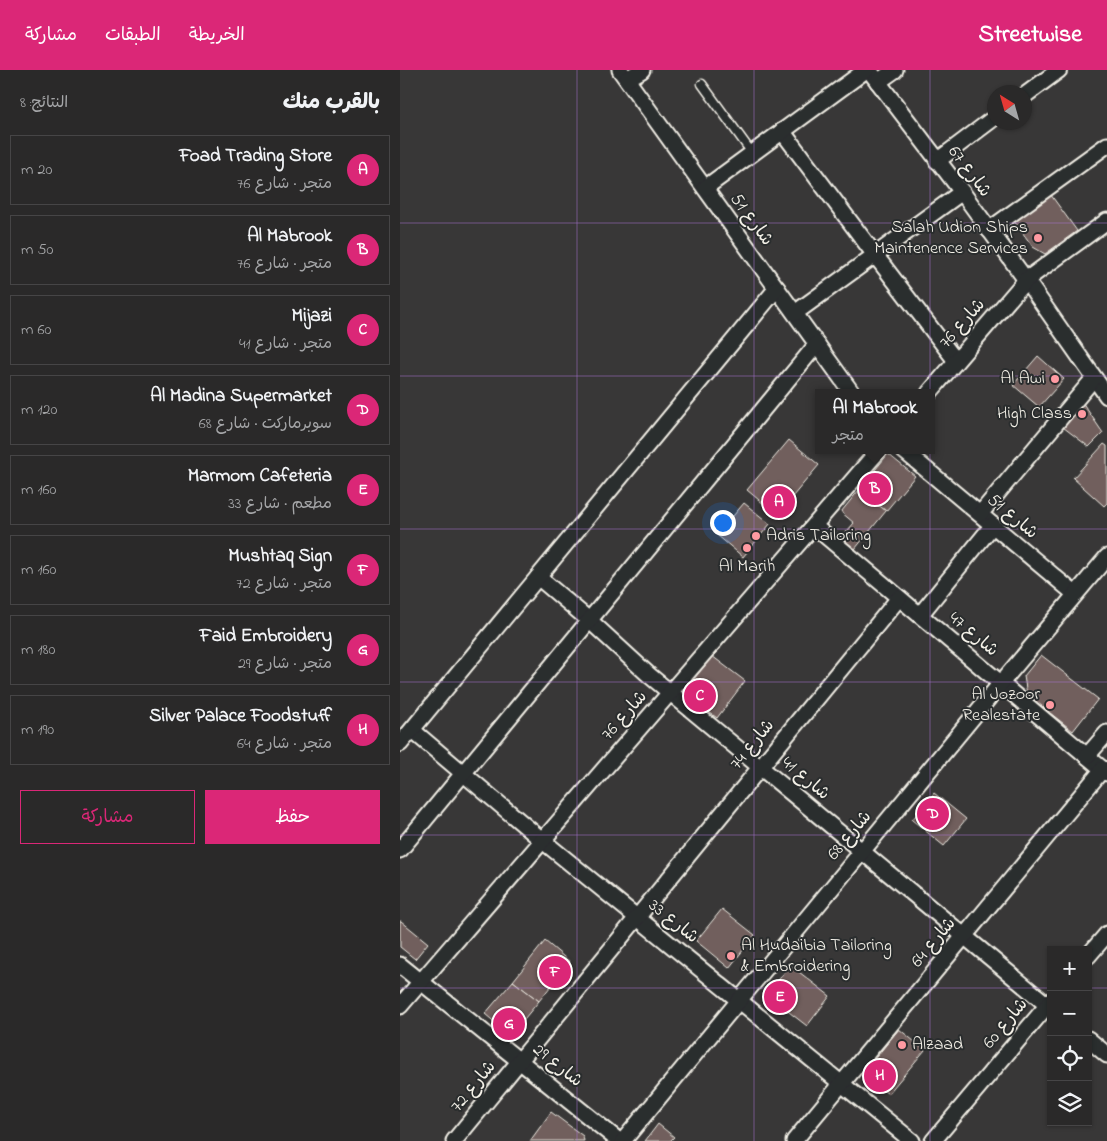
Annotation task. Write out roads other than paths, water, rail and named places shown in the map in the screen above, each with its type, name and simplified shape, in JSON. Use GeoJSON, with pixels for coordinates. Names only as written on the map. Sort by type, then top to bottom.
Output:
{"type":"FeatureCollection","features":[{"type":"Feature","properties":{"kind":"street"},"geometry":{"type":"LineString","coordinates":[[623,75],[642,70]]}},
{"type":"Feature","properties":{"kind":"street"},"geometry":{"type":"LineString","coordinates":[[705,188],[782,131],[871,74],[895,70]]}},
{"type":"Feature","properties":{"kind":"street"},"geometry":{"type":"LineString","coordinates":[[1032,90],[1059,70]]}},
{"type":"Feature","properties":{"kind":"street","name":"شارع 67"},"geometry":{"type":"LineString","coordinates":[[871,74],[962,192],[1094,378],[1106,392]]}},
{"type":"Feature","properties":{"kind":"street","name":"شارع 51"},"geometry":{"type":"LineString","coordinates":[[623,75],[849,389]]}},
{"type":"Feature","properties":{"kind":"street"},"geometry":{"type":"LineString","coordinates":[[938,161],[987,123]]}},
{"type":"Feature","properties":{"kind":"street"},"geometry":{"type":"LineString","coordinates":[[782,131],[956,361]]}},
{"type":"Feature","properties":{"kind":"street"},"geometry":{"type":"LineString","coordinates":[[989,230],[1107,145]]}},
{"type":"Feature","properties":{"kind":"street"},"geometry":{"type":"LineString","coordinates":[[795,313],[962,192]]}},
{"type":"Feature","properties":{"kind":"street","name":"شارع 76"},"geometry":{"type":"LineString","coordinates":[[932,389],[1026,280],[1107,222]]}},
{"type":"Feature","properties":{"kind":"street"},"geometry":{"type":"LineString","coordinates":[[400,744],[777,288]]}},
{"type":"Feature","properties":{"kind":"street"},"geometry":{"type":"LineString","coordinates":[[400,850],[817,344]]}},
{"type":"Feature","properties":{"kind":"street"},"geometry":{"type":"LineString","coordinates":[[980,514],[1094,378]]}},
{"type":"Feature","properties":{"kind":"street","name":"شارع 76"},"geometry":{"type":"LineString","coordinates":[[400,1006],[876,454]]}},
{"type":"Feature","properties":{"kind":"street","name":"شارع 51"},"geometry":{"type":"LineString","coordinates":[[908,454],[1075,594]]}},
{"type":"Feature","properties":{"kind":"street"},"geometry":{"type":"LineString","coordinates":[[920,615],[993,525]]}},
{"type":"Feature","properties":{"kind":"street","name":"شارع 47"},"geometry":{"type":"LineString","coordinates":[[814,526],[1105,771]]}},
{"type":"Feature","properties":{"kind":"street","name":"شارع 68"},"geometry":{"type":"LineString","coordinates":[[621,1141],[1107,557]]}},
{"type":"Feature","properties":{"kind":"street","name":"شارع 41"},"geometry":{"type":"LineString","coordinates":[[538,577],[589,620],[648,675],[964,936],[1047,1002]]}},
{"type":"Feature","properties":{"kind":"street","name":"شارع 74"},"geometry":{"type":"LineString","coordinates":[[637,917],[899,598]]}},
{"type":"Feature","properties":{"kind":"street","name":"شارع 33"},"geometry":{"type":"LineString","coordinates":[[412,730],[543,841],[912,1141]]}},
{"type":"Feature","properties":{"kind":"street"},"geometry":{"type":"LineString","coordinates":[[1087,756],[1107,733]]}},
{"type":"Feature","properties":{"kind":"street","name":"شارع 64"},"geometry":{"type":"LineString","coordinates":[[794,1141],[964,936],[1105,771]]}},
{"type":"Feature","properties":{"kind":"street","name":"شارع 72"},"geometry":{"type":"LineString","coordinates":[[454,1141],[637,917]]}},
{"type":"Feature","properties":{"kind":"street"},"geometry":{"type":"LineString","coordinates":[[1092,951],[1107,934]]}},
{"type":"Feature","properties":{"kind":"street","name":"شارع 29"},"geometry":{"type":"LineString","coordinates":[[400,965],[621,1141]]}},
{"type":"Feature","properties":{"kind":"street","name":"شارع 60"},"geometry":{"type":"LineString","coordinates":[[933,1141],[1047,1008]]}},
{"type":"Feature","properties":{"kind":"street"},"geometry":{"type":"LineString","coordinates":[[1092,1042],[1107,1054]]}},
{"type":"Feature","properties":{"kind":"lane"},"geometry":{"type":"LineString","coordinates":[[702,84],[752,153]]}},
{"type":"Feature","properties":{"kind":"place","name":"Salah Udion Ships Maintenence Services"},"geometry":{"type":"Point","coordinates":[1038,238]}},
{"type":"Feature","properties":{"kind":"place","name":"Al Awi"},"geometry":{"type":"Point","coordinates":[1055,379]}},
{"type":"Feature","properties":{"kind":"place","name":"High Class"},"geometry":{"type":"Point","coordinates":[1082,414]}},
{"type":"Feature","properties":{"kind":"place","name":"Al Mabrook"},"geometry":{"type":"Point","coordinates":[875,489]}},
{"type":"Feature","properties":{"kind":"place","name":"Foad Trading Store"},"geometry":{"type":"Point","coordinates":[779,502]}},
{"type":"Feature","properties":{"kind":"place","name":"Adris Tailoring"},"geometry":{"type":"Point","coordinates":[756,536]}},
{"type":"Feature","properties":{"kind":"place","name":"Al Marih"},"geometry":{"type":"Point","coordinates":[747,548]}},
{"type":"Feature","properties":{"kind":"place","name":"Mijazi"},"geometry":{"type":"Point","coordinates":[700,696]}},
{"type":"Feature","properties":{"kind":"place","name":"Al Jozoor Realestate"},"geometry":{"type":"Point","coordinates":[1050,705]}},
{"type":"Feature","properties":{"kind":"place","name":"Al Madina Supermarket"},"geometry":{"type":"Point","coordinates":[933,814]}},
{"type":"Feature","properties":{"kind":"place","name":"Al Hudaibia Tailoring & Embroidering"},"geometry":{"type":"Point","coordinates":[731,956]}},
{"type":"Feature","properties":{"kind":"place","name":"Mushtaq Sign"},"geometry":{"type":"Point","coordinates":[555,972]}},
{"type":"Feature","properties":{"kind":"place","name":"Marmom Cafeteria"},"geometry":{"type":"Point","coordinates":[780,997]}},
{"type":"Feature","properties":{"kind":"place","name":"Faid Embroidery"},"geometry":{"type":"Point","coordinates":[509,1024]}},
{"type":"Feature","properties":{"kind":"place","name":"Alzaad"},"geometry":{"type":"Point","coordinates":[902,1045]}},
{"type":"Feature","properties":{"kind":"place","name":"Silver Palace Foodstuff"},"geometry":{"type":"Point","coordinates":[880,1076]}}]}
